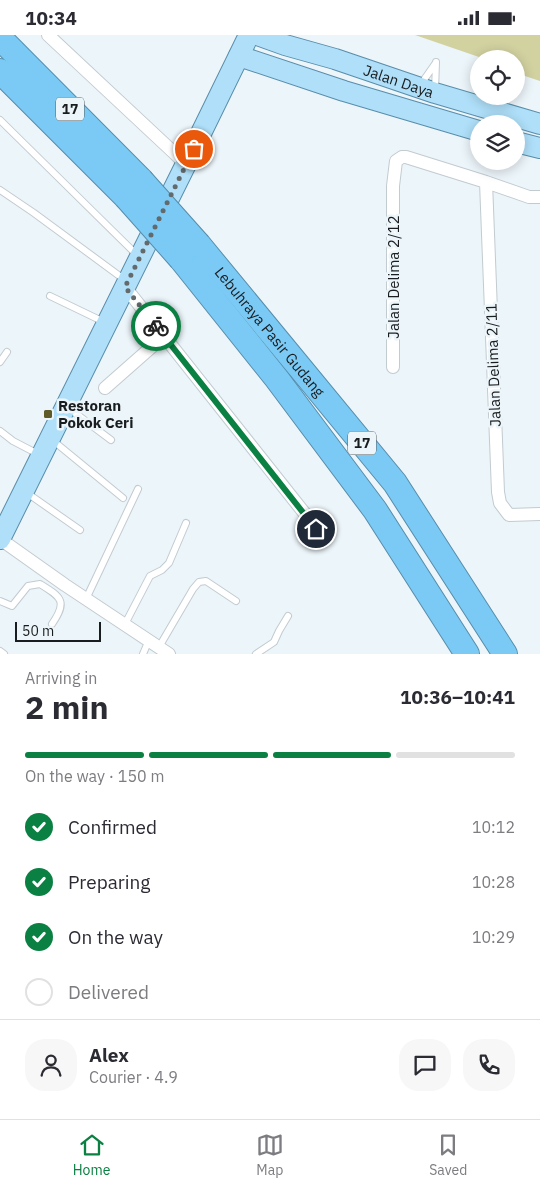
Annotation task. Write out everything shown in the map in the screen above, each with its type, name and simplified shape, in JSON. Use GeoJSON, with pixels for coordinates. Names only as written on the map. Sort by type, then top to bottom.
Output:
{"type":"FeatureCollection","features":[{"type":"Feature","properties":{"kind":"highway","name":"Lebuhraya Pasir Gudang"},"geometry":{"type":"LineString","coordinates":[[0,38],[395,483],[505,654]]}},
{"type":"Feature","properties":{"kind":"highway","name":"Lebuhraya Pasir Gudang"},"geometry":{"type":"LineString","coordinates":[[0,71],[133,189]]}},
{"type":"Feature","properties":{"kind":"highway","name":"Lebuhraya Pasir Gudang"},"geometry":{"type":"LineString","coordinates":[[190,252],[277,379],[375,510],[467,654]]}},
{"type":"Feature","properties":{"kind":"main road"},"geometry":{"type":"LineString","coordinates":[[0,539],[249,35]]}},
{"type":"Feature","properties":{"kind":"main road","name":"Jalan Daya"},"geometry":{"type":"LineString","coordinates":[[257,35],[280,40],[427,90],[540,124]]}},
{"type":"Feature","properties":{"kind":"main road","name":"Jalan Daya"},"geometry":{"type":"LineString","coordinates":[[239,56],[344,91],[470,128]]}},
{"type":"Feature","properties":{"kind":"main road"},"geometry":{"type":"LineString","coordinates":[[216,104],[241,79],[274,68]]}},
{"type":"Feature","properties":{"kind":"main road"},"geometry":{"type":"LineString","coordinates":[[470,128],[422,108],[418,103],[418,99],[423,97],[489,110]]}},
{"type":"Feature","properties":{"kind":"main road"},"geometry":{"type":"LineString","coordinates":[[525,144],[540,148]]}},
{"type":"Feature","properties":{"kind":"street"},"geometry":{"type":"LineString","coordinates":[[48,35],[186,164]]}},
{"type":"Feature","properties":{"kind":"street","name":"Jalan Delima 2/12"},"geometry":{"type":"LineString","coordinates":[[394,367],[393,187],[396,161],[402,157],[486,181],[529,197],[540,197]]}},
{"type":"Feature","properties":{"kind":"street","name":"Jalan Delima 2/11"},"geometry":{"type":"LineString","coordinates":[[486,181],[498,492],[500,503],[510,515],[540,514]]}},
{"type":"Feature","properties":{"kind":"street"},"geometry":{"type":"LineString","coordinates":[[127,285],[164,336],[316,529]]}},
{"type":"Feature","properties":{"kind":"street"},"geometry":{"type":"LineString","coordinates":[[105,388],[164,336]]}},
{"type":"Feature","properties":{"kind":"street"},"geometry":{"type":"LineString","coordinates":[[0,539],[61,591],[86,599],[159,647]]}},
{"type":"Feature","properties":{"kind":"lane"},"geometry":{"type":"LineString","coordinates":[[0,120],[140,257]]}},
{"type":"Feature","properties":{"kind":"lane"},"geometry":{"type":"LineString","coordinates":[[0,191],[34,213],[127,285]]}},
{"type":"Feature","properties":{"kind":"lane"},"geometry":{"type":"LineString","coordinates":[[50,296],[107,324]]}},
{"type":"Feature","properties":{"kind":"lane"},"geometry":{"type":"LineString","coordinates":[[0,362],[7,351]]}},
{"type":"Feature","properties":{"kind":"lane"},"geometry":{"type":"LineString","coordinates":[[66,406],[111,440]]}},
{"type":"Feature","properties":{"kind":"lane"},"geometry":{"type":"LineString","coordinates":[[0,431],[13,441],[46,447],[123,498]]}},
{"type":"Feature","properties":{"kind":"lane"},"geometry":{"type":"LineString","coordinates":[[86,599],[138,489]]}},
{"type":"Feature","properties":{"kind":"lane"},"geometry":{"type":"LineString","coordinates":[[24,491],[80,530]]}},
{"type":"Feature","properties":{"kind":"lane"},"geometry":{"type":"LineString","coordinates":[[125,624],[150,576],[162,570],[169,563],[186,523]]}},
{"type":"Feature","properties":{"kind":"lane"},"geometry":{"type":"LineString","coordinates":[[143,654],[159,647],[199,582],[206,581],[236,601]]}},
{"type":"Feature","properties":{"kind":"lane"},"geometry":{"type":"LineString","coordinates":[[0,601],[12,606],[28,586],[40,583],[61,591],[60,613],[52,624]]}},
{"type":"Feature","properties":{"kind":"lane"},"geometry":{"type":"LineString","coordinates":[[256,654],[274,642],[288,616]]}},
{"type":"Feature","properties":{"kind":"lane"},"geometry":{"type":"LineString","coordinates":[[0,651],[4,654]]}},
{"type":"Feature","properties":{"kind":"building"},"geometry":{"type":"Polygon","coordinates":[[[415,35],[540,35],[540,81],[525,76],[525,50],[470,50],[470,54],[415,35]]]}},
{"type":"Feature","properties":{"kind":"way so far"},"geometry":{"type":"LineString","coordinates":[[156,326],[125,287],[194,149]]}},
{"type":"Feature","properties":{"kind":"place","name":"Restoran Pokok Ceri"},"geometry":{"type":"Point","coordinates":[48,414]}},
{"type":"Feature","properties":{"kind":"route"},"geometry":{"type":"LineString","coordinates":[[156,326],[316,529]]}}]}
